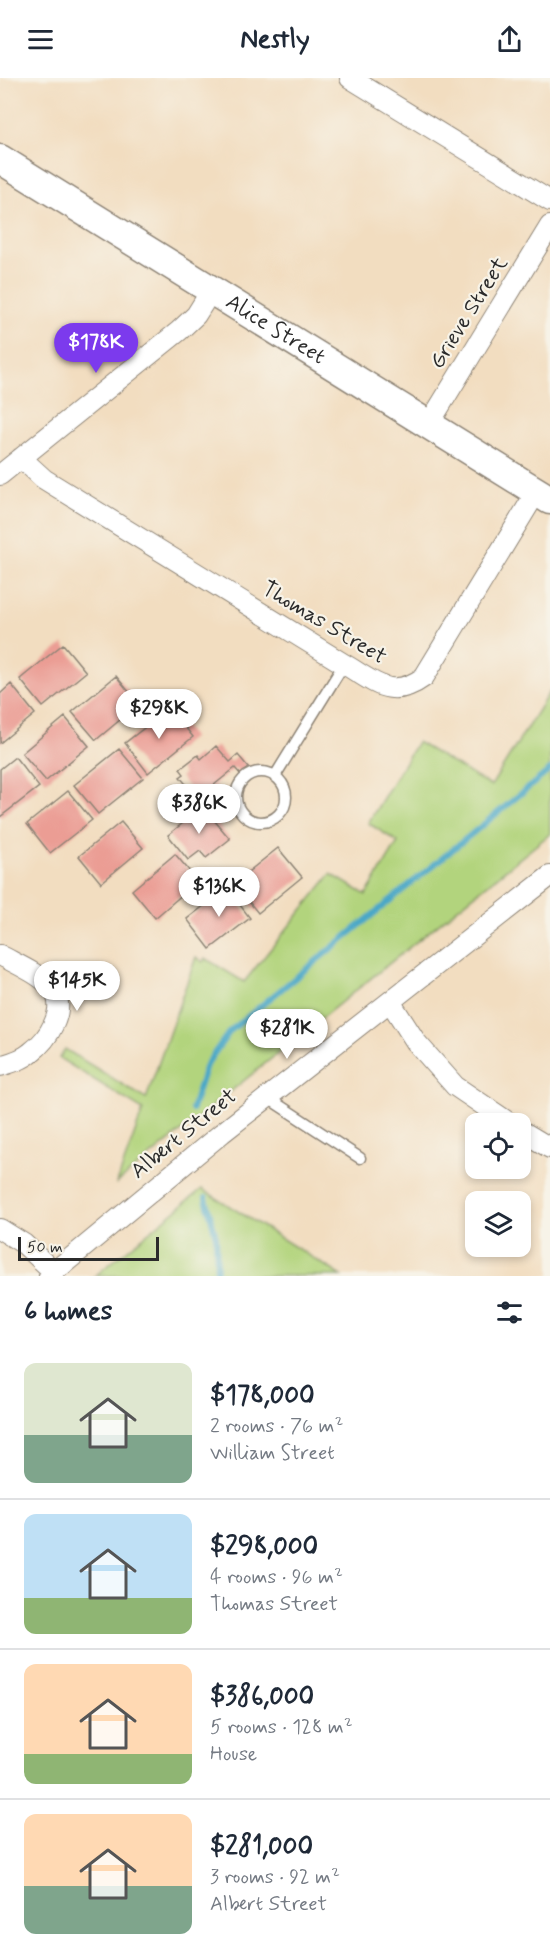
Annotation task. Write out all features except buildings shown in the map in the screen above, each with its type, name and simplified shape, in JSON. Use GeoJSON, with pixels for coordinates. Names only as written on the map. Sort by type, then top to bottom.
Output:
{"type":"FeatureCollection","features":[{"type":"Feature","properties":{"kind":"street"},"geometry":{"type":"LineString","coordinates":[[350,78],[550,201]]}},
{"type":"Feature","properties":{"kind":"street","name":"Alice Street"},"geometry":{"type":"LineString","coordinates":[[0,159],[543,496]]}},
{"type":"Feature","properties":{"kind":"street","name":"Grieve Street"},"geometry":{"type":"LineString","coordinates":[[429,424],[550,226]]}},
{"type":"Feature","properties":{"kind":"street"},"geometry":{"type":"LineString","coordinates":[[0,475],[179,331],[196,315],[211,291]]}},
{"type":"Feature","properties":{"kind":"street","name":"Thomas Street"},"geometry":{"type":"LineString","coordinates":[[21,458],[44,479],[344,664],[383,687],[394,690],[405,689],[424,677],[543,496]]}},
{"type":"Feature","properties":{"kind":"street","name":"Albert Street"},"geometry":{"type":"LineString","coordinates":[[52,1274],[268,1098],[550,876]]}},
{"type":"Feature","properties":{"kind":"street"},"geometry":{"type":"LineString","coordinates":[[0,955],[51,987],[58,1004],[55,1022],[41,1043],[30,1054],[0,1066]]}},
{"type":"Feature","properties":{"kind":"street"},"geometry":{"type":"LineString","coordinates":[[391,1003],[416,1042],[455,1086],[495,1113]]}},
{"type":"Feature","properties":{"kind":"street"},"geometry":{"type":"LineString","coordinates":[[531,1137],[550,1148]]}},
{"type":"Feature","properties":{"kind":"street"},"geometry":{"type":"LineString","coordinates":[[0,1229],[24,1244],[52,1274]]}},
{"type":"Feature","properties":{"kind":"lane"},"geometry":{"type":"LineString","coordinates":[[274,776],[344,664]]}},
{"type":"Feature","properties":{"kind":"lane"},"geometry":{"type":"LineString","coordinates":[[256,773],[274,776],[285,791],[283,809],[268,821],[249,819],[237,804],[240,785],[256,773]]}},
{"type":"Feature","properties":{"kind":"lane"},"geometry":{"type":"LineString","coordinates":[[268,1098],[360,1158]]}},
{"type":"Feature","properties":{"kind":"green space"},"geometry":{"type":"Polygon","coordinates":[[[550,691],[550,834],[117,1183],[143,1110],[59,1058],[65,1049],[146,1099],[196,957],[203,962],[205,958],[244,982],[331,874],[366,895],[398,842],[368,823],[417,742],[491,786],[550,691]]]}},
{"type":"Feature","properties":{"kind":"green space"},"geometry":{"type":"Polygon","coordinates":[[[202,1189],[342,1276],[95,1276],[202,1189]]]}},
{"type":"Feature","properties":{"kind":"waterway"},"geometry":{"type":"LineString","coordinates":[[192,1109],[206,1065],[230,1031],[550,770]]}},
{"type":"Feature","properties":{"kind":"waterway"},"geometry":{"type":"LineString","coordinates":[[206,1198],[216,1237],[217,1276]]}}]}
